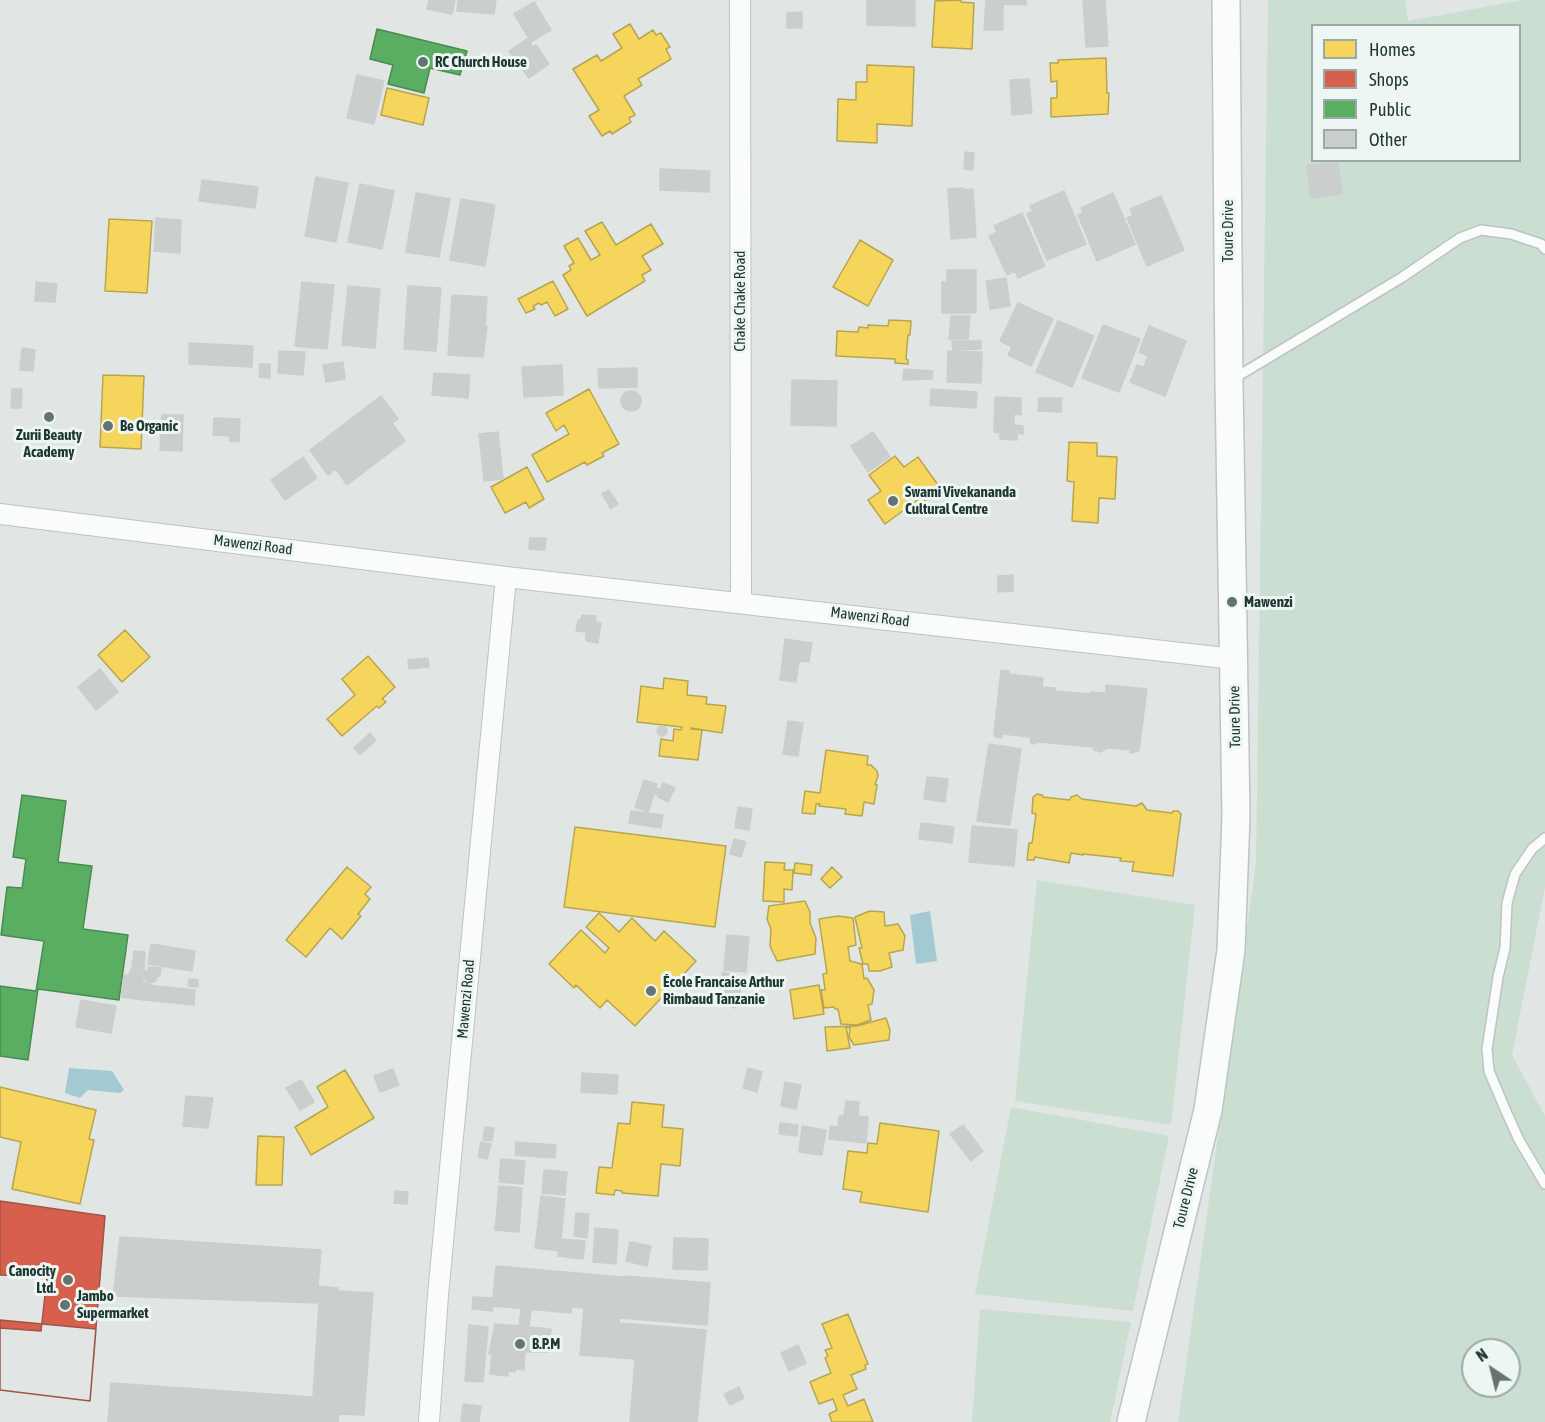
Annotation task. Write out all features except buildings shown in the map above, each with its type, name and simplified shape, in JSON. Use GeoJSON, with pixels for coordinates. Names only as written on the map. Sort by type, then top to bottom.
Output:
{"type":"FeatureCollection","features":[{"type":"Feature","properties":{"kind":"street","name":"Chake Chake Road"},"geometry":{"type":"LineString","coordinates":[[740,0],[741,602]]}},
{"type":"Feature","properties":{"kind":"street","name":"Toure Drive"},"geometry":{"type":"LineString","coordinates":[[1131,1422],[1208,1110],[1231,950],[1236,816],[1226,0]]}},
{"type":"Feature","properties":{"kind":"street","name":"Mawenzi Road"},"geometry":{"type":"LineString","coordinates":[[0,514],[506,577],[1234,659]]}},
{"type":"Feature","properties":{"kind":"street","name":"Mawenzi Road"},"geometry":{"type":"LineString","coordinates":[[429,1422],[438,1295],[506,577]]}},
{"type":"Feature","properties":{"kind":"lane"},"geometry":{"type":"LineString","coordinates":[[1229,382],[1401,279],[1460,238],[1480,230],[1510,234],[1541,244],[1545,249]]}},
{"type":"Feature","properties":{"kind":"lane"},"geometry":{"type":"LineString","coordinates":[[1545,837],[1532,849],[1515,874],[1507,903],[1505,948],[1498,977],[1487,1049],[1489,1071],[1505,1109],[1519,1140],[1545,1184]]}},
{"type":"Feature","properties":{"kind":"green space"},"geometry":{"type":"Polygon","coordinates":[[[1268,0],[1405,0],[1408,21],[1522,0],[1545,0],[1545,887],[1512,1055],[1545,1116],[1545,1422],[1178,1422],[1256,863],[1268,0]]]}},
{"type":"Feature","properties":{"kind":"green space"},"geometry":{"type":"Polygon","coordinates":[[[1037,880],[1195,905],[1171,1125],[1015,1101],[1037,880]]]}},
{"type":"Feature","properties":{"kind":"green space"},"geometry":{"type":"Polygon","coordinates":[[[1011,1107],[1169,1136],[1133,1311],[975,1294],[1011,1107]]]}},
{"type":"Feature","properties":{"kind":"green space"},"geometry":{"type":"Polygon","coordinates":[[[980,1309],[1131,1322],[1110,1422],[972,1422],[980,1309]]]}},
{"type":"Feature","properties":{"kind":"water"},"geometry":{"type":"Polygon","coordinates":[[[930,911],[937,961],[916,964],[910,915],[930,911]]]}},
{"type":"Feature","properties":{"kind":"water"},"geometry":{"type":"Polygon","coordinates":[[[69,1068],[112,1071],[124,1090],[120,1093],[88,1090],[80,1098],[65,1093],[69,1068]]]}},
{"type":"Feature","properties":{"kind":"place","name":"RC Church House"},"geometry":{"type":"Point","coordinates":[423,62]}},
{"type":"Feature","properties":{"kind":"place","name":"Zurii Beauty Academy"},"geometry":{"type":"Point","coordinates":[49,417]}},
{"type":"Feature","properties":{"kind":"place","name":"Be Organic"},"geometry":{"type":"Point","coordinates":[108,426]}},
{"type":"Feature","properties":{"kind":"place","name":"Swami Vivekananda Cultural Centre"},"geometry":{"type":"Point","coordinates":[893,501]}},
{"type":"Feature","properties":{"kind":"place","name":"Mawenzi"},"geometry":{"type":"Point","coordinates":[1232,602]}},
{"type":"Feature","properties":{"kind":"place","name":"École Francaise Arthur Rimbaud Tanzanie"},"geometry":{"type":"Point","coordinates":[651,991]}},
{"type":"Feature","properties":{"kind":"place","name":"Canocity Ltd."},"geometry":{"type":"Point","coordinates":[68,1280]}},
{"type":"Feature","properties":{"kind":"place","name":"Jambo Supermarket"},"geometry":{"type":"Point","coordinates":[65,1305]}},
{"type":"Feature","properties":{"kind":"place","name":"B.P.M"},"geometry":{"type":"Point","coordinates":[520,1344]}}]}
